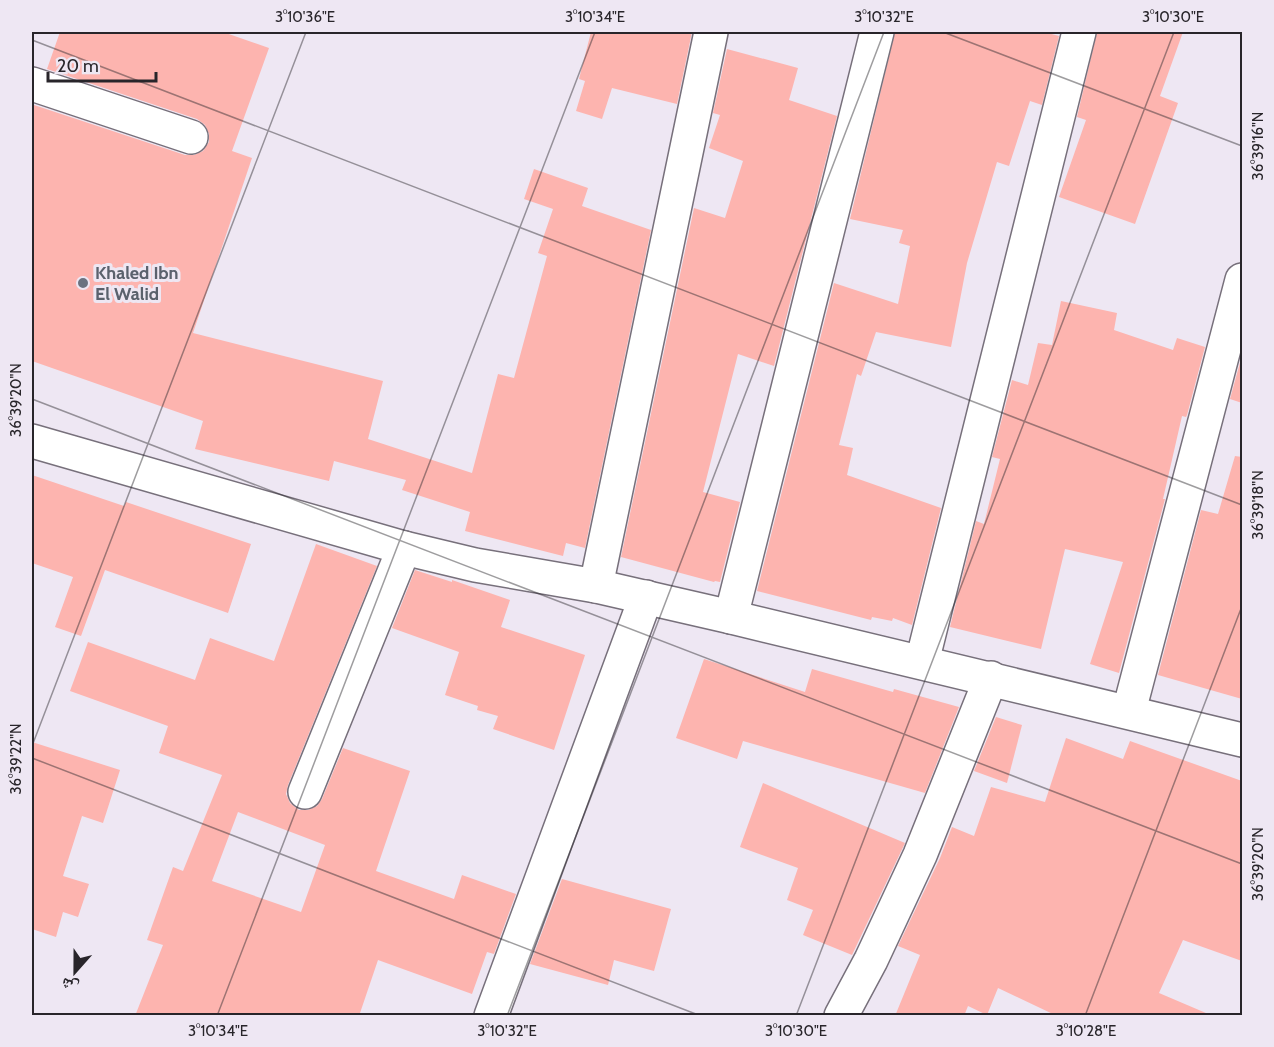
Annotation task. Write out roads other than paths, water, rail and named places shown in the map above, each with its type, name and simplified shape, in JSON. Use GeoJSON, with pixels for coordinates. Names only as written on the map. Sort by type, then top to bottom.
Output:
{"type":"FeatureCollection","features":[{"type":"Feature","properties":{"kind":"street"},"geometry":{"type":"LineString","coordinates":[[596,586],[711,32]]}},
{"type":"Feature","properties":{"kind":"street"},"geometry":{"type":"LineString","coordinates":[[731,617],[877,32]]}},
{"type":"Feature","properties":{"kind":"street"},"geometry":{"type":"LineString","coordinates":[[922,662],[1079,32]]}},
{"type":"Feature","properties":{"kind":"street"},"geometry":{"type":"LineString","coordinates":[[32,84],[191,137]]}},
{"type":"Feature","properties":{"kind":"street"},"geometry":{"type":"LineString","coordinates":[[1129,711],[1242,280]]}},
{"type":"Feature","properties":{"kind":"street"},"geometry":{"type":"LineString","coordinates":[[32,441],[404,548],[475,565],[646,597],[1129,711],[1242,740]]}},
{"type":"Feature","properties":{"kind":"street"},"geometry":{"type":"LineString","coordinates":[[305,792],[404,548]]}},
{"type":"Feature","properties":{"kind":"street"},"geometry":{"type":"LineString","coordinates":[[491,1016],[646,597]]}},
{"type":"Feature","properties":{"kind":"street"},"geometry":{"type":"LineString","coordinates":[[841,1016],[871,960],[920,855],[991,678]]}},
{"type":"Feature","properties":{"kind":"place","name":"Khaled Ibn El Walid"},"geometry":{"type":"Point","coordinates":[83,283]}}]}
